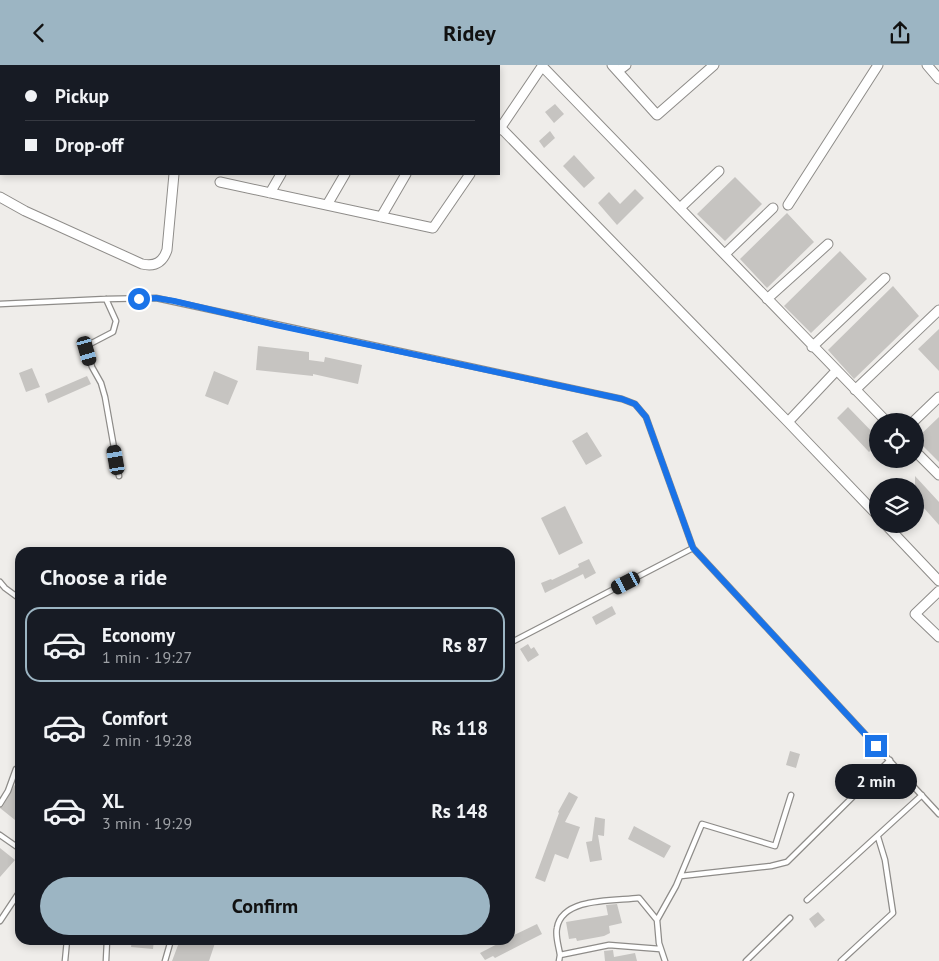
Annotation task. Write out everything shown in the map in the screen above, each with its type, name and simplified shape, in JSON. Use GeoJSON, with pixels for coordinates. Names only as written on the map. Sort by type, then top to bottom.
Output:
{"type":"FeatureCollection","features":[{"type":"Feature","properties":{"kind":"street"},"geometry":{"type":"LineString","coordinates":[[869,507],[500,129],[543,65],[812,347],[878,413]]}},
{"type":"Feature","properties":{"kind":"street"},"geometry":{"type":"LineString","coordinates":[[626,65],[615,68],[657,115],[714,65]]}},
{"type":"Feature","properties":{"kind":"street"},"geometry":{"type":"LineString","coordinates":[[788,205],[878,65]]}},
{"type":"Feature","properties":{"kind":"street"},"geometry":{"type":"LineString","coordinates":[[927,65],[939,79]]}},
{"type":"Feature","properties":{"kind":"street"},"geometry":{"type":"LineString","coordinates":[[680,208],[720,171]]}},
{"type":"Feature","properties":{"kind":"street"},"geometry":{"type":"LineString","coordinates":[[0,197],[25,211],[142,264],[153,265],[162,260],[167,250],[174,175]]}},
{"type":"Feature","properties":{"kind":"street"},"geometry":{"type":"LineString","coordinates":[[270,193],[280,175]]}},
{"type":"Feature","properties":{"kind":"street"},"geometry":{"type":"LineString","coordinates":[[328,205],[344,175]]}},
{"type":"Feature","properties":{"kind":"street"},"geometry":{"type":"LineString","coordinates":[[381,217],[405,175]]}},
{"type":"Feature","properties":{"kind":"street"},"geometry":{"type":"LineString","coordinates":[[220,182],[433,228],[469,175]]}},
{"type":"Feature","properties":{"kind":"street"},"geometry":{"type":"LineString","coordinates":[[725,254],[773,208]]}},
{"type":"Feature","properties":{"kind":"street"},"geometry":{"type":"LineString","coordinates":[[767,299],[828,243]]}},
{"type":"Feature","properties":{"kind":"street"},"geometry":{"type":"LineString","coordinates":[[812,347],[885,278]]}},
{"type":"Feature","properties":{"kind":"street"},"geometry":{"type":"LineString","coordinates":[[855,390],[939,310]]}},
{"type":"Feature","properties":{"kind":"street"},"geometry":{"type":"LineString","coordinates":[[788,422],[836,371]]}},
{"type":"Feature","properties":{"kind":"street"},"geometry":{"type":"LineString","coordinates":[[922,413],[939,397]]}},
{"type":"Feature","properties":{"kind":"street"},"geometry":{"type":"LineString","coordinates":[[924,460],[939,475]]}},
{"type":"Feature","properties":{"kind":"street"},"geometry":{"type":"LineString","coordinates":[[894,533],[939,581]]}},
{"type":"Feature","properties":{"kind":"street"},"geometry":{"type":"LineString","coordinates":[[939,591],[915,614],[939,637]]}},
{"type":"Feature","properties":{"kind":"lane"},"geometry":{"type":"LineString","coordinates":[[0,304],[156,298],[622,399],[635,404],[646,417],[693,548],[939,814]]}},
{"type":"Feature","properties":{"kind":"lane"},"geometry":{"type":"LineString","coordinates":[[106,299],[116,321],[113,332],[90,344],[87,351],[105,397],[119,476]]}},
{"type":"Feature","properties":{"kind":"lane"},"geometry":{"type":"LineString","coordinates":[[515,640],[693,548]]}},
{"type":"Feature","properties":{"kind":"lane"},"geometry":{"type":"LineString","coordinates":[[0,582],[15,595]]}},
{"type":"Feature","properties":{"kind":"lane"},"geometry":{"type":"LineString","coordinates":[[681,876],[771,866],[787,862],[890,760]]}},
{"type":"Feature","properties":{"kind":"lane"},"geometry":{"type":"LineString","coordinates":[[0,804],[8,791],[15,772]]}},
{"type":"Feature","properties":{"kind":"lane"},"geometry":{"type":"LineString","coordinates":[[665,961],[660,949],[658,920],[681,876],[702,824],[775,845],[791,795]]}},
{"type":"Feature","properties":{"kind":"lane"},"geometry":{"type":"LineString","coordinates":[[807,900],[922,795]]}},
{"type":"Feature","properties":{"kind":"lane"},"geometry":{"type":"LineString","coordinates":[[0,835],[15,846]]}},
{"type":"Feature","properties":{"kind":"lane"},"geometry":{"type":"LineString","coordinates":[[841,961],[893,913],[885,860],[878,837]]}},
{"type":"Feature","properties":{"kind":"lane"},"geometry":{"type":"LineString","coordinates":[[0,921],[15,898]]}},
{"type":"Feature","properties":{"kind":"lane"},"geometry":{"type":"LineString","coordinates":[[559,961],[560,955],[556,929],[560,918],[569,909],[580,904],[639,898],[658,920]]}},
{"type":"Feature","properties":{"kind":"lane"},"geometry":{"type":"LineString","coordinates":[[746,961],[790,918]]}},
{"type":"Feature","properties":{"kind":"lane"},"geometry":{"type":"LineString","coordinates":[[65,961],[67,945]]}},
{"type":"Feature","properties":{"kind":"lane"},"geometry":{"type":"LineString","coordinates":[[106,961],[107,945]]}},
{"type":"Feature","properties":{"kind":"lane"},"geometry":{"type":"LineString","coordinates":[[165,961],[170,945]]}},
{"type":"Feature","properties":{"kind":"lane"},"geometry":{"type":"LineString","coordinates":[[560,955],[609,945],[660,949]]}},
{"type":"Feature","properties":{"kind":"building"},"geometry":{"type":"Polygon","coordinates":[[[555,104],[564,114],[554,123],[545,112],[555,104]]]}},
{"type":"Feature","properties":{"kind":"building"},"geometry":{"type":"Polygon","coordinates":[[[550,131],[555,138],[544,148],[539,141],[550,131]]]}},
{"type":"Feature","properties":{"kind":"building"},"geometry":{"type":"Polygon","coordinates":[[[574,155],[595,178],[584,188],[563,166],[574,155]]]}},
{"type":"Feature","properties":{"kind":"building"},"geometry":{"type":"Polygon","coordinates":[[[735,177],[762,204],[725,241],[697,214],[735,177]]]}},
{"type":"Feature","properties":{"kind":"building"},"geometry":{"type":"Polygon","coordinates":[[[635,189],[644,198],[617,225],[598,203],[609,192],[620,204],[635,189]]]}},
{"type":"Feature","properties":{"kind":"building"},"geometry":{"type":"Polygon","coordinates":[[[787,213],[814,242],[767,288],[740,259],[787,213]]]}},
{"type":"Feature","properties":{"kind":"building"},"geometry":{"type":"Polygon","coordinates":[[[840,251],[867,279],[811,333],[784,306],[840,251]]]}},
{"type":"Feature","properties":{"kind":"building"},"geometry":{"type":"Polygon","coordinates":[[[893,286],[919,316],[854,379],[828,350],[893,286]]]}},
{"type":"Feature","properties":{"kind":"building"},"geometry":{"type":"Polygon","coordinates":[[[939,329],[939,371],[918,349],[939,329]]]}},
{"type":"Feature","properties":{"kind":"building"},"geometry":{"type":"Polygon","coordinates":[[[258,346],[309,352],[309,360],[324,362],[325,357],[362,365],[358,384],[313,374],[313,376],[256,370],[258,346]]]}},
{"type":"Feature","properties":{"kind":"building"},"geometry":{"type":"Polygon","coordinates":[[[32,368],[40,387],[26,392],[19,373],[32,368]]]}},
{"type":"Feature","properties":{"kind":"building"},"geometry":{"type":"Polygon","coordinates":[[[214,371],[238,381],[228,405],[205,396],[214,371]]]}},
{"type":"Feature","properties":{"kind":"building"},"geometry":{"type":"Polygon","coordinates":[[[87,376],[91,384],[48,403],[45,394],[87,376]]]}},
{"type":"Feature","properties":{"kind":"building"},"geometry":{"type":"Polygon","coordinates":[[[848,407],[869,429],[869,452],[837,418],[848,407]]]}},
{"type":"Feature","properties":{"kind":"building"},"geometry":{"type":"Polygon","coordinates":[[[939,417],[939,462],[924,447],[924,431],[939,417]]]}},
{"type":"Feature","properties":{"kind":"building"},"geometry":{"type":"Polygon","coordinates":[[[587,432],[602,456],[586,465],[572,441],[587,432]]]}},
{"type":"Feature","properties":{"kind":"building"},"geometry":{"type":"Polygon","coordinates":[[[924,486],[939,502],[939,525],[924,508],[924,486]]]}},
{"type":"Feature","properties":{"kind":"building"},"geometry":{"type":"Polygon","coordinates":[[[565,506],[583,543],[559,555],[541,518],[565,506]]]}},
{"type":"Feature","properties":{"kind":"building"},"geometry":{"type":"Polygon","coordinates":[[[589,559],[596,573],[585,579],[583,574],[545,593],[541,583],[552,580],[579,567],[578,564],[589,559]]]}},
{"type":"Feature","properties":{"kind":"building"},"geometry":{"type":"Polygon","coordinates":[[[612,606],[616,614],[596,625],[592,617],[612,606]]]}},
{"type":"Feature","properties":{"kind":"building"},"geometry":{"type":"Polygon","coordinates":[[[528,644],[531,649],[534,647],[539,655],[528,662],[520,649],[528,644]]]}},
{"type":"Feature","properties":{"kind":"building"},"geometry":{"type":"Polygon","coordinates":[[[790,751],[800,754],[796,768],[786,765],[790,751]]]}},
{"type":"Feature","properties":{"kind":"building"},"geometry":{"type":"Polygon","coordinates":[[[15,785],[15,820],[0,808],[15,785]]]}},
{"type":"Feature","properties":{"kind":"building"},"geometry":{"type":"Polygon","coordinates":[[[569,792],[578,797],[565,822],[580,827],[568,859],[555,854],[545,882],[535,878],[558,812],[569,792]]]}},
{"type":"Feature","properties":{"kind":"building"},"geometry":{"type":"Polygon","coordinates":[[[595,817],[605,819],[604,836],[598,835],[602,860],[590,862],[586,842],[592,841],[595,817]]]}},
{"type":"Feature","properties":{"kind":"building"},"geometry":{"type":"Polygon","coordinates":[[[634,826],[671,846],[664,858],[628,839],[634,826]]]}},
{"type":"Feature","properties":{"kind":"building"},"geometry":{"type":"Polygon","coordinates":[[[0,848],[15,860],[0,877],[0,848]]]}},
{"type":"Feature","properties":{"kind":"building"},"geometry":{"type":"Polygon","coordinates":[[[617,904],[622,923],[609,926],[610,933],[604,936],[577,941],[576,938],[569,939],[566,922],[608,915],[606,905],[617,904]]]}},
{"type":"Feature","properties":{"kind":"building"},"geometry":{"type":"Polygon","coordinates":[[[818,912],[825,920],[815,928],[809,919],[818,912]]]}},
{"type":"Feature","properties":{"kind":"building"},"geometry":{"type":"Polygon","coordinates":[[[537,924],[542,934],[495,958],[493,956],[485,960],[480,953],[495,945],[515,945],[515,935],[537,924]]]}},
{"type":"Feature","properties":{"kind":"building"},"geometry":{"type":"Polygon","coordinates":[[[131,945],[153,945],[153,949],[131,947],[131,945]]]}},
{"type":"Feature","properties":{"kind":"building"},"geometry":{"type":"Polygon","coordinates":[[[178,945],[214,945],[209,961],[172,961],[178,945]]]}},
{"type":"Feature","properties":{"kind":"building"},"geometry":{"type":"Polygon","coordinates":[[[613,950],[614,957],[635,953],[637,961],[605,961],[604,951],[613,950]]]}},
{"type":"Feature","properties":{"kind":"route"},"geometry":{"type":"LineString","coordinates":[[139,299],[156,298],[174,301],[276,325],[622,399],[635,404],[646,417],[693,548],[876,746]]}}]}
